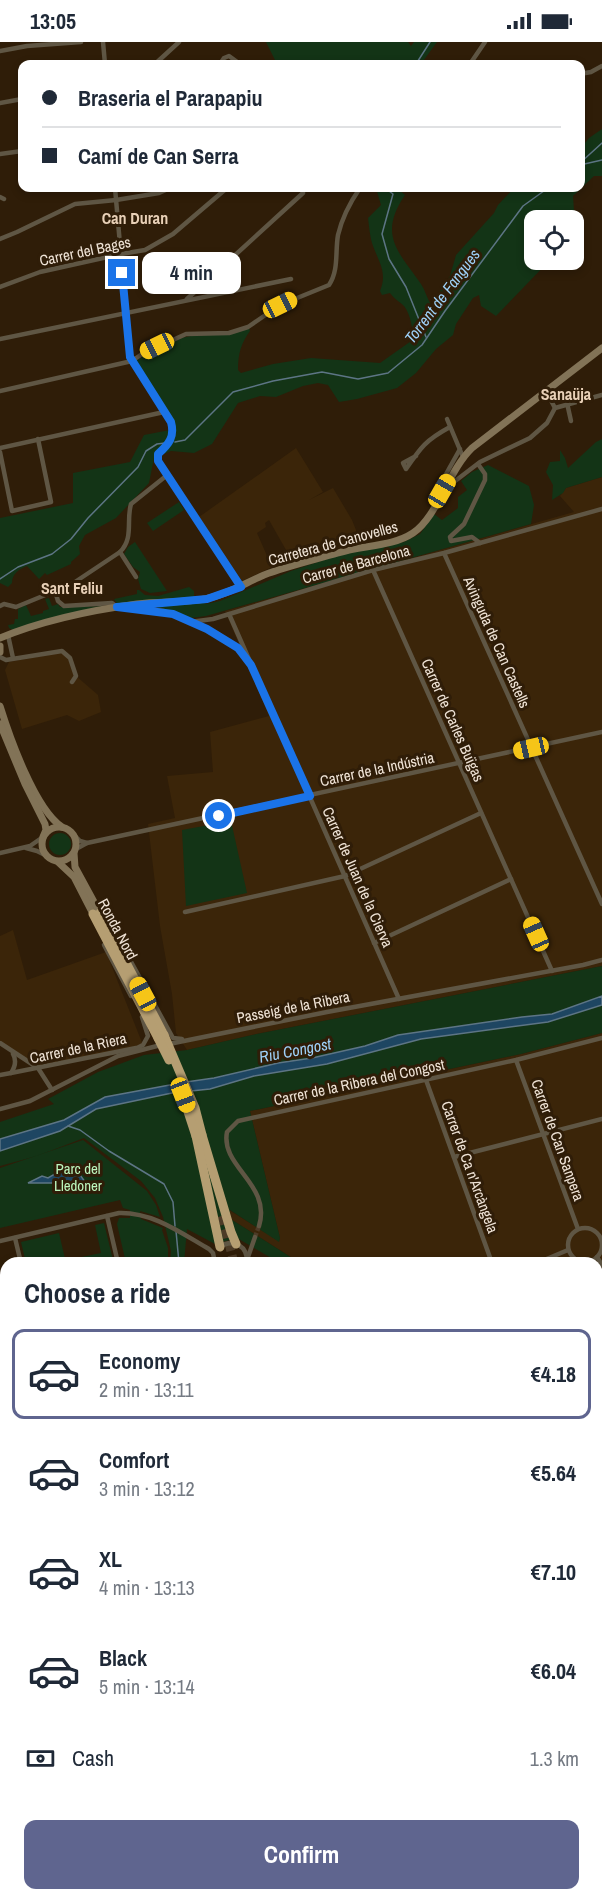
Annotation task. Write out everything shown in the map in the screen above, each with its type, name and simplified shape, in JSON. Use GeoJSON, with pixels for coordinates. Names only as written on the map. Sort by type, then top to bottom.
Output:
{"type":"FeatureCollection","features":[{"type":"Feature","properties":{"kind":"highway","name":"Ronda Nord"},"geometry":{"type":"LineString","coordinates":[[97,914],[161,1036],[199,1135],[212,1185]]}},
{"type":"Feature","properties":{"kind":"highway"},"geometry":{"type":"LineString","coordinates":[[199,1135],[237,1244]]}},
{"type":"Feature","properties":{"kind":"highway"},"geometry":{"type":"LineString","coordinates":[[199,1135],[219,1247]]}},
{"type":"Feature","properties":{"kind":"street"},"geometry":{"type":"LineString","coordinates":[[0,51],[27,46],[81,42]]}},
{"type":"Feature","properties":{"kind":"street"},"geometry":{"type":"LineString","coordinates":[[103,42],[105,60]]}},
{"type":"Feature","properties":{"kind":"street"},"geometry":{"type":"LineString","coordinates":[[159,60],[179,42]]}},
{"type":"Feature","properties":{"kind":"street"},"geometry":{"type":"LineString","coordinates":[[473,60],[484,42]]}},
{"type":"Feature","properties":{"kind":"street"},"geometry":{"type":"LineString","coordinates":[[585,73],[602,66]]}},
{"type":"Feature","properties":{"kind":"street"},"geometry":{"type":"LineString","coordinates":[[0,104],[18,100]]}},
{"type":"Feature","properties":{"kind":"street"},"geometry":{"type":"LineString","coordinates":[[0,154],[18,152]]}},
{"type":"Feature","properties":{"kind":"street"},"geometry":{"type":"LineString","coordinates":[[115,192],[132,361],[164,412],[173,431],[171,440],[158,454],[158,461],[241,587]]}},
{"type":"Feature","properties":{"kind":"street"},"geometry":{"type":"LineString","coordinates":[[0,238],[75,204],[161,192]]}},
{"type":"Feature","properties":{"kind":"street","name":"Carrer del Bages"},"geometry":{"type":"LineString","coordinates":[[0,287],[40,272],[145,250],[173,234],[222,192]]}},
{"type":"Feature","properties":{"kind":"street"},"geometry":{"type":"LineString","coordinates":[[0,391],[132,361],[186,334],[229,333],[248,327],[280,305],[329,285],[334,278],[338,234],[358,192]]}},
{"type":"Feature","properties":{"kind":"street"},"geometry":{"type":"LineString","coordinates":[[185,301],[303,193]]}},
{"type":"Feature","properties":{"kind":"street"},"geometry":{"type":"LineString","coordinates":[[0,339],[291,279]]}},
{"type":"Feature","properties":{"kind":"street","name":"Carretera de Canovelles"},"geometry":{"type":"LineString","coordinates":[[0,638],[50,622],[117,607],[207,599],[241,587],[265,575],[350,549],[401,539],[417,530],[430,515],[462,453],[476,445],[602,348]]}},
{"type":"Feature","properties":{"kind":"street"},"geometry":{"type":"LineString","coordinates":[[546,392],[555,408]]}},
{"type":"Feature","properties":{"kind":"street"},"geometry":{"type":"LineString","coordinates":[[440,495],[478,464],[530,438],[547,423],[555,408],[602,395]]}},
{"type":"Feature","properties":{"kind":"street"},"geometry":{"type":"LineString","coordinates":[[567,403],[571,421]]}},
{"type":"Feature","properties":{"kind":"street"},"geometry":{"type":"LineString","coordinates":[[38,440],[51,502],[12,511],[0,450],[38,440],[164,412]]}},
{"type":"Feature","properties":{"kind":"street"},"geometry":{"type":"LineString","coordinates":[[447,419],[462,453]]}},
{"type":"Feature","properties":{"kind":"street"},"geometry":{"type":"LineString","coordinates":[[416,456],[432,437],[450,427]]}},
{"type":"Feature","properties":{"kind":"street"},"geometry":{"type":"LineString","coordinates":[[478,464],[485,474],[485,480],[464,524],[450,537],[454,542],[472,537],[480,543]]}},
{"type":"Feature","properties":{"kind":"street"},"geometry":{"type":"LineString","coordinates":[[0,606],[4,604],[16,607],[72,584],[120,552],[129,537],[131,504],[166,476]]}},
{"type":"Feature","properties":{"kind":"street","name":"Carrer de Barcelona"},"geometry":{"type":"LineString","coordinates":[[190,622],[229,614],[373,570],[444,553],[602,509]]}},
{"type":"Feature","properties":{"kind":"street"},"geometry":{"type":"LineString","coordinates":[[120,552],[136,577]]}},
{"type":"Feature","properties":{"kind":"street","name":"Avinguda de Can Castells"},"geometry":{"type":"LineString","coordinates":[[444,553],[602,904]]}},
{"type":"Feature","properties":{"kind":"street","name":"Carrer de Carles Buïgas"},"geometry":{"type":"LineString","coordinates":[[373,570],[552,971]]}},
{"type":"Feature","properties":{"kind":"street"},"geometry":{"type":"LineString","coordinates":[[55,591],[58,601],[64,606],[112,603],[117,607],[164,611],[190,622]]}},
{"type":"Feature","properties":{"kind":"street","name":"Carrer de Juan de la Cierva"},"geometry":{"type":"LineString","coordinates":[[229,614],[399,999]]}},
{"type":"Feature","properties":{"kind":"street","name":"Carrer de Juan de la Cierva"},"geometry":{"type":"LineString","coordinates":[[190,622],[207,629],[238,648],[251,665]]}},
{"type":"Feature","properties":{"kind":"street"},"geometry":{"type":"LineString","coordinates":[[8,635],[13,658]]}},
{"type":"Feature","properties":{"kind":"street"},"geometry":{"type":"LineString","coordinates":[[0,646],[0,652]]}},
{"type":"Feature","properties":{"kind":"street"},"geometry":{"type":"LineString","coordinates":[[0,657],[6,660],[62,651],[70,658],[76,676],[72,682]]}},
{"type":"Feature","properties":{"kind":"street"},"geometry":{"type":"LineString","coordinates":[[0,706],[20,759],[44,809],[62,827],[71,831],[80,841],[87,843]]}},
{"type":"Feature","properties":{"kind":"street"},"geometry":{"type":"LineString","coordinates":[[0,724],[25,784],[45,824],[42,848],[47,856]]}},
{"type":"Feature","properties":{"kind":"street","name":"Carrer de la Indústria"},"geometry":{"type":"LineString","coordinates":[[75,851],[87,843],[602,732]]}},
{"type":"Feature","properties":{"kind":"street"},"geometry":{"type":"LineString","coordinates":[[185,912],[345,876],[481,813]]}},
{"type":"Feature","properties":{"kind":"street"},"geometry":{"type":"LineString","coordinates":[[0,853],[38,843],[51,829],[62,827]]}},
{"type":"Feature","properties":{"kind":"street"},"geometry":{"type":"LineString","coordinates":[[24,848],[37,851],[56,861],[67,860],[75,851],[74,835]]}},
{"type":"Feature","properties":{"kind":"street","name":"Ronda Nord"},"geometry":{"type":"LineString","coordinates":[[75,851],[75,867],[97,914]]}},
{"type":"Feature","properties":{"kind":"street","name":"Ronda Nord"},"geometry":{"type":"LineString","coordinates":[[56,861],[74,877],[97,914]]}},
{"type":"Feature","properties":{"kind":"street"},"geometry":{"type":"LineString","coordinates":[[374,942],[511,879]]}},
{"type":"Feature","properties":{"kind":"street"},"geometry":{"type":"LineString","coordinates":[[97,914],[122,944],[173,1038],[190,1039]]}},
{"type":"Feature","properties":{"kind":"street"},"geometry":{"type":"LineString","coordinates":[[97,914],[112,961],[148,1030],[148,1036],[143,1045],[131,1052]]}},
{"type":"Feature","properties":{"kind":"street","name":"Passeig de la Ribera"},"geometry":{"type":"LineString","coordinates":[[0,1109],[30,1101],[118,1056],[151,1047],[602,960]]}},
{"type":"Feature","properties":{"kind":"street","name":"Carrer de la Ribera del Congost"},"geometry":{"type":"LineString","coordinates":[[259,1226],[262,1212],[260,1199],[227,1146],[227,1132],[235,1123],[248,1118],[516,1060],[602,1038]]}},
{"type":"Feature","properties":{"kind":"street"},"geometry":{"type":"LineString","coordinates":[[0,1043],[38,1068],[52,1090]]}},
{"type":"Feature","properties":{"kind":"street","name":"Carrer de la Riera"},"geometry":{"type":"LineString","coordinates":[[2,1075],[151,1047]]}},
{"type":"Feature","properties":{"kind":"street"},"geometry":{"type":"LineString","coordinates":[[11,1051],[15,1058],[15,1067],[11,1073]]}},
{"type":"Feature","properties":{"kind":"street","name":"Carrer de Can Sanpera"},"geometry":{"type":"LineString","coordinates":[[516,1060],[578,1228]]}},
{"type":"Feature","properties":{"kind":"street","name":"Carrer de Ca n'Arcàngela"},"geometry":{"type":"LineString","coordinates":[[426,1080],[490,1257]]}},
{"type":"Feature","properties":{"kind":"street"},"geometry":{"type":"LineString","coordinates":[[454,1157],[602,1119]]}},
{"type":"Feature","properties":{"kind":"street"},"geometry":{"type":"LineString","coordinates":[[0,1241],[127,1213],[147,1216],[170,1227],[209,1249],[214,1257]]}},
{"type":"Feature","properties":{"kind":"street"},"geometry":{"type":"LineString","coordinates":[[107,1216],[117,1257]]}},
{"type":"Feature","properties":{"kind":"street"},"geometry":{"type":"LineString","coordinates":[[575,1257],[568,1250],[569,1237],[578,1228],[588,1227],[601,1238],[601,1249],[597,1257]]}},
{"type":"Feature","properties":{"kind":"street"},"geometry":{"type":"LineString","coordinates":[[209,1249],[213,1250],[229,1243],[247,1244],[255,1237],[249,1257]]}},
{"type":"Feature","properties":{"kind":"street"},"geometry":{"type":"LineString","coordinates":[[15,1238],[20,1257]]}},
{"type":"Feature","properties":{"kind":"street"},"geometry":{"type":"LineString","coordinates":[[237,1244],[245,1250],[247,1257]]}},
{"type":"Feature","properties":{"kind":"street"},"geometry":{"type":"LineString","coordinates":[[215,1257],[219,1247]]}},
{"type":"Feature","properties":{"kind":"street"},"geometry":{"type":"LineString","coordinates":[[556,1257],[568,1250]]}},
{"type":"Feature","properties":{"kind":"street"},"geometry":{"type":"LineString","coordinates":[[0,1834],[0,1846]]}},
{"type":"Feature","properties":{"kind":"shaded area"},"geometry":{"type":"Polygon","coordinates":[[[296,448],[323,492],[309,500],[333,488],[358,535],[345,546],[338,548],[333,540],[299,559],[290,557],[269,520],[265,523],[266,527],[257,533],[272,567],[242,581],[199,517],[296,448]]]}},
{"type":"Feature","properties":{"kind":"shaded area"},"geometry":{"type":"Polygon","coordinates":[[[602,477],[602,966],[252,1035],[187,1050],[176,1033],[148,824],[175,818],[167,776],[213,772],[210,732],[269,716],[225,611],[574,512],[560,496],[566,488],[602,477]]]}},
{"type":"Feature","properties":{"kind":"shaded area"},"geometry":{"type":"Polygon","coordinates":[[[65,652],[76,676],[98,695],[101,712],[79,721],[67,715],[22,729],[5,670],[9,662],[65,652]]]}},
{"type":"Feature","properties":{"kind":"shaded area"},"geometry":{"type":"Polygon","coordinates":[[[13,930],[27,980],[106,952],[143,1045],[38,1068],[0,1043],[0,936],[13,930]]]}},
{"type":"Feature","properties":{"kind":"shaded area"},"geometry":{"type":"Polygon","coordinates":[[[602,1033],[602,1257],[291,1257],[229,1218],[229,1210],[279,1241],[250,1111],[521,1054],[602,1033]]]}},
{"type":"Feature","properties":{"kind":"green space"},"geometry":{"type":"Polygon","coordinates":[[[266,42],[408,42],[411,46],[414,42],[437,42],[424,60],[275,60],[266,42]]]}},
{"type":"Feature","properties":{"kind":"green space"},"geometry":{"type":"Polygon","coordinates":[[[602,129],[602,176],[594,176],[585,185],[585,143],[602,129]]]}},
{"type":"Feature","properties":{"kind":"green space"},"geometry":{"type":"Polygon","coordinates":[[[377,192],[402,192],[405,195],[393,221],[394,242],[422,286],[431,305],[450,276],[456,255],[510,192],[577,192],[573,196],[574,210],[524,210],[524,270],[540,270],[496,316],[481,306],[479,295],[473,298],[456,324],[453,335],[436,349],[416,373],[397,388],[339,402],[328,385],[318,383],[303,386],[276,397],[260,396],[238,403],[212,444],[194,453],[171,451],[154,458],[149,483],[116,518],[85,535],[79,546],[80,554],[71,564],[47,575],[45,573],[39,579],[27,566],[16,572],[8,587],[0,583],[0,518],[73,503],[73,473],[130,462],[144,435],[175,429],[163,402],[160,402],[135,362],[169,342],[191,336],[220,334],[249,328],[250,331],[239,354],[238,370],[241,373],[273,364],[311,358],[380,363],[414,339],[410,317],[404,306],[390,293],[382,295],[380,291],[383,272],[372,243],[368,218],[381,205],[377,192]]]}},
{"type":"Feature","properties":{"kind":"green space"},"geometry":{"type":"Polygon","coordinates":[[[602,439],[602,477],[566,488],[563,493],[552,500],[553,485],[546,472],[550,462],[560,461],[560,450],[568,468],[602,439]]]}},
{"type":"Feature","properties":{"kind":"green space"},"geometry":{"type":"Polygon","coordinates":[[[488,465],[529,486],[534,505],[531,524],[206,616],[191,618],[151,606],[203,602],[206,604],[220,601],[291,571],[339,555],[404,542],[420,534],[434,514],[442,520],[458,508],[458,497],[467,490],[461,481],[472,472],[488,465]]]}},
{"type":"Feature","properties":{"kind":"green space"},"geometry":{"type":"Polygon","coordinates":[[[179,502],[184,510],[153,531],[147,523],[179,502]]]}},
{"type":"Feature","properties":{"kind":"green space"},"geometry":{"type":"Polygon","coordinates":[[[135,542],[167,591],[150,593],[141,589],[138,579],[140,572],[133,567],[124,554],[135,542]]]}},
{"type":"Feature","properties":{"kind":"green space"},"geometry":{"type":"Polygon","coordinates":[[[189,587],[194,591],[194,599],[118,605],[114,599],[137,594],[137,590],[145,595],[158,596],[189,587]]]}},
{"type":"Feature","properties":{"kind":"green space"},"geometry":{"type":"Polygon","coordinates":[[[49,598],[52,606],[58,604],[60,607],[112,606],[13,630],[9,628],[8,625],[14,624],[15,619],[18,619],[18,609],[26,605],[31,616],[43,613],[49,609],[45,599],[49,598]]]}},
{"type":"Feature","properties":{"kind":"green space"},"geometry":{"type":"Polygon","coordinates":[[[231,821],[247,893],[186,906],[182,830],[231,821]]]}},
{"type":"Feature","properties":{"kind":"green space"},"geometry":{"type":"Polygon","coordinates":[[[60,833],[68,836],[71,844],[68,852],[60,855],[52,852],[49,844],[52,836],[60,833]]]}},
{"type":"Feature","properties":{"kind":"green space"},"geometry":{"type":"Polygon","coordinates":[[[602,966],[602,996],[554,1014],[398,1035],[365,1046],[312,1058],[105,1097],[64,1120],[0,1139],[0,1122],[54,1104],[48,1099],[98,1072],[144,1055],[187,1050],[252,1035],[602,966]]]}},
{"type":"Feature","properties":{"kind":"green space"},"geometry":{"type":"Polygon","coordinates":[[[602,1005],[602,1033],[521,1054],[250,1111],[280,1238],[279,1242],[230,1210],[229,1218],[291,1257],[270,1257],[237,1238],[215,1244],[187,1229],[185,1257],[170,1257],[163,1217],[155,1198],[141,1181],[84,1138],[37,1156],[0,1166],[0,1151],[60,1131],[96,1109],[172,1093],[210,1089],[254,1076],[327,1064],[421,1039],[548,1022],[602,1005]]]}},
{"type":"Feature","properties":{"kind":"green space","name":"Parc del Lledoner"},"geometry":{"type":"Polygon","coordinates":[[[83,1140],[147,1191],[160,1217],[140,1211],[141,1219],[163,1228],[168,1257],[125,1257],[117,1224],[119,1218],[130,1218],[130,1210],[123,1208],[120,1200],[0,1228],[0,1168],[83,1140]]]}},
{"type":"Feature","properties":{"kind":"green space"},"geometry":{"type":"Polygon","coordinates":[[[104,1223],[112,1257],[82,1257],[101,1253],[95,1225],[104,1223]]]}},
{"type":"Feature","properties":{"kind":"green space"},"geometry":{"type":"Polygon","coordinates":[[[59,1233],[65,1257],[25,1257],[21,1242],[59,1233]]]}},
{"type":"Feature","properties":{"kind":"water"},"geometry":{"type":"Polygon","coordinates":[[[602,996],[602,1005],[548,1022],[421,1039],[327,1064],[254,1076],[210,1089],[172,1093],[96,1109],[60,1131],[0,1151],[0,1139],[64,1120],[105,1097],[312,1058],[365,1046],[398,1035],[552,1014],[602,996]]]}},
{"type":"Feature","properties":{"kind":"water"},"geometry":{"type":"Polygon","coordinates":[[[67,1167],[78,1172],[88,1186],[71,1183],[28,1183],[42,1176],[48,1178],[67,1167]]]}},
{"type":"Feature","properties":{"kind":"waterway"},"geometry":{"type":"LineString","coordinates":[[419,60],[430,42]]}},
{"type":"Feature","properties":{"kind":"waterway"},"geometry":{"type":"LineString","coordinates":[[585,158],[602,143]]}},
{"type":"Feature","properties":{"kind":"waterway","name":"Torrent de Fangues"},"geometry":{"type":"LineString","coordinates":[[585,164],[602,160]]}},
{"type":"Feature","properties":{"kind":"waterway"},"geometry":{"type":"LineString","coordinates":[[390,192],[393,194],[382,234],[389,259],[406,287],[426,337]]}},
{"type":"Feature","properties":{"kind":"waterway","name":"Torrent de Fangues"},"geometry":{"type":"LineString","coordinates":[[175,442],[185,440],[233,392],[273,381],[322,372],[358,379],[388,373],[422,345],[523,206],[542,192]]}},
{"type":"Feature","properties":{"kind":"waterway","name":"Torrent de Fangues"},"geometry":{"type":"LineString","coordinates":[[0,579],[18,567],[52,554],[71,539],[88,518],[138,467],[146,451],[157,444],[165,443]]}},
{"type":"Feature","properties":{"kind":"waterway"},"geometry":{"type":"LineString","coordinates":[[68,1126],[80,1130],[109,1151],[164,1184],[173,1202],[175,1226]]}},
{"type":"Feature","properties":{"kind":"waterway"},"geometry":{"type":"LineString","coordinates":[[176,1231],[178,1257]]}},
{"type":"Feature","properties":{"kind":"tunnel"},"geometry":{"type":"LineString","coordinates":[[222,1216],[232,1257]]}},
{"type":"Feature","properties":{"kind":"tunnel"},"geometry":{"type":"LineString","coordinates":[[255,1237],[259,1226]]}},
{"type":"Feature","properties":{"kind":"district","name":"Can Duran"},"geometry":{"type":"Point","coordinates":[135,218]}},
{"type":"Feature","properties":{"kind":"district","name":"Sanaüja"},"geometry":{"type":"Point","coordinates":[566,394]}},
{"type":"Feature","properties":{"kind":"district","name":"Sant Feliu"},"geometry":{"type":"Point","coordinates":[72,588]}},
{"type":"Feature","properties":{"kind":"route"},"geometry":{"type":"LineString","coordinates":[[122,273],[130,357],[171,422],[173,431],[171,440],[158,454],[158,461],[241,587],[207,599],[117,607],[164,611],[173,614],[207,629],[238,648],[251,665],[310,796],[219,816]]}},
{"type":"Feature","properties":{"kind":"water label","name":"Riu Congost"},"geometry":{"type":"Point","coordinates":[295,1050]}}]}
